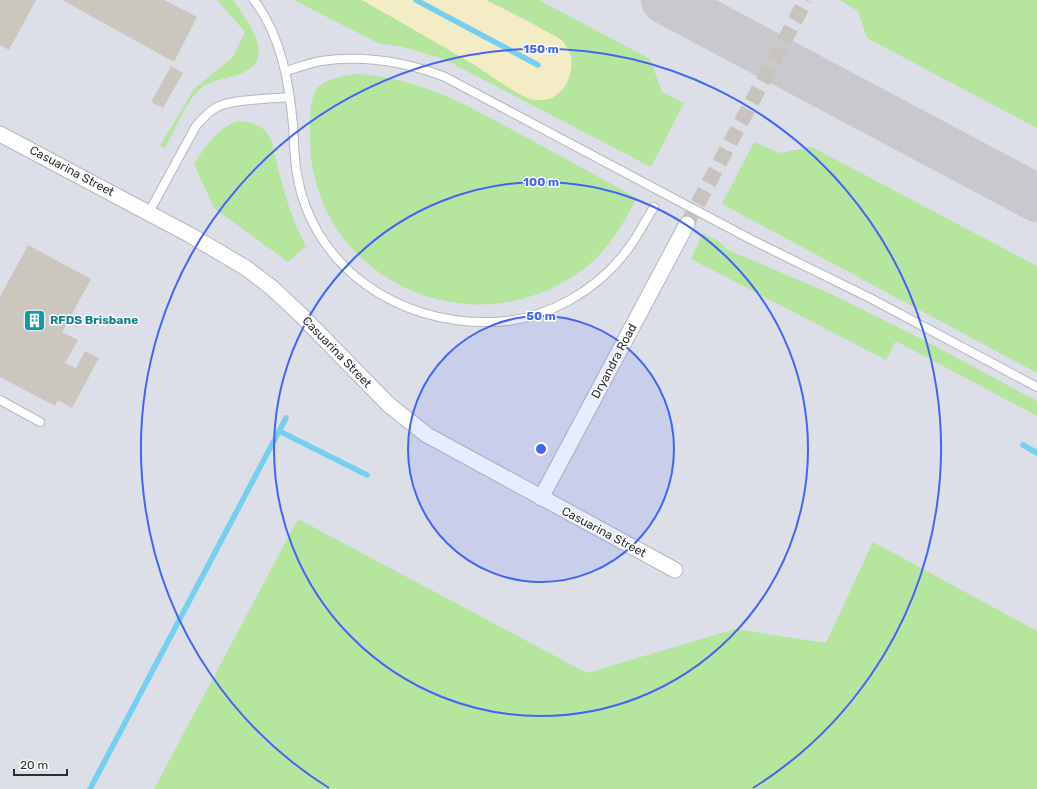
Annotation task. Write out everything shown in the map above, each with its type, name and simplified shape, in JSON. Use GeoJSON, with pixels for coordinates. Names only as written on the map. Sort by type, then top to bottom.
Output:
{"type":"FeatureCollection","features":[{"type":"Feature","properties":{"kind":"street","name":"Casuarina Street"},"geometry":{"type":"LineString","coordinates":[[0,134],[149,212],[246,268],[271,287],[301,315],[389,406],[407,421],[448,447],[675,570]]}},
{"type":"Feature","properties":{"kind":"street","name":"Dryandra Road"},"geometry":{"type":"LineString","coordinates":[[541,498],[687,224]]}},
{"type":"Feature","properties":{"kind":"lane"},"geometry":{"type":"LineString","coordinates":[[254,0],[267,20],[286,71],[290,97],[294,156],[298,180],[307,211],[322,239],[351,274],[400,306],[428,316],[451,321],[500,322],[526,318],[553,308],[574,298],[616,264],[636,237],[654,207]]}},
{"type":"Feature","properties":{"kind":"lane"},"geometry":{"type":"LineString","coordinates":[[286,71],[320,61],[361,59],[388,61],[413,66],[445,77],[752,240],[870,298],[1037,387]]}},
{"type":"Feature","properties":{"kind":"lane"},"geometry":{"type":"LineString","coordinates":[[149,212],[196,126],[205,115],[217,107],[231,103],[290,97]]}},
{"type":"Feature","properties":{"kind":"lane"},"geometry":{"type":"LineString","coordinates":[[0,400],[40,422]]}},
{"type":"Feature","properties":{"kind":"shaded area"},"geometry":{"type":"Polygon","coordinates":[[[0,0],[1037,0],[1037,789],[0,789],[0,0]]]}},
{"type":"Feature","properties":{"kind":"green space"},"geometry":{"type":"Polygon","coordinates":[[[217,0],[233,0],[245,17],[256,38],[258,57],[254,65],[244,72],[209,83],[199,90],[184,110],[165,148],[160,146],[194,89],[233,57],[245,32],[217,0]]]}},
{"type":"Feature","properties":{"kind":"green space"},"geometry":{"type":"Polygon","coordinates":[[[294,0],[362,0],[446,47],[562,90],[568,77],[572,62],[570,52],[565,45],[545,30],[486,0],[539,0],[650,59],[662,92],[684,103],[651,167],[444,59],[403,47],[378,43],[294,0]]]}},
{"type":"Feature","properties":{"kind":"green space"},"geometry":{"type":"Polygon","coordinates":[[[840,0],[1037,0],[1037,128],[867,38],[858,11],[840,0]]]}},
{"type":"Feature","properties":{"kind":"green space"},"geometry":{"type":"Polygon","coordinates":[[[357,74],[402,81],[460,102],[637,198],[615,236],[594,261],[585,268],[540,293],[493,304],[447,301],[403,287],[365,261],[335,226],[316,182],[310,131],[311,105],[313,96],[317,89],[331,80],[342,76],[357,74]]]}},
{"type":"Feature","properties":{"kind":"green space"},"geometry":{"type":"Polygon","coordinates":[[[239,121],[259,126],[267,133],[272,142],[289,208],[306,246],[288,262],[214,208],[194,164],[208,144],[219,132],[225,127],[239,121]]]}},
{"type":"Feature","properties":{"kind":"green space"},"geometry":{"type":"Polygon","coordinates":[[[754,142],[779,153],[812,147],[1037,266],[1037,373],[722,204],[754,142]]]}},
{"type":"Feature","properties":{"kind":"green space"},"geometry":{"type":"Polygon","coordinates":[[[703,233],[718,241],[728,250],[831,294],[920,338],[1037,401],[1037,416],[896,341],[886,360],[691,259],[703,233]]]}},
{"type":"Feature","properties":{"kind":"green space"},"geometry":{"type":"Polygon","coordinates":[[[298,519],[587,673],[735,629],[826,643],[873,542],[1037,631],[1037,789],[154,789],[298,519]]]}},
{"type":"Feature","properties":{"kind":"sand"},"geometry":{"type":"Polygon","coordinates":[[[362,0],[486,0],[559,38],[567,47],[571,58],[571,69],[568,80],[562,90],[554,97],[543,100],[530,99],[511,89],[462,57],[362,0]]]}},
{"type":"Feature","properties":{"kind":"building"},"geometry":{"type":"Polygon","coordinates":[[[0,0],[36,0],[9,50],[0,45],[0,0]]]}},
{"type":"Feature","properties":{"kind":"building"},"geometry":{"type":"Polygon","coordinates":[[[62,0],[164,0],[197,17],[174,62],[62,0]]]}},
{"type":"Feature","properties":{"kind":"building"},"geometry":{"type":"Polygon","coordinates":[[[171,66],[183,73],[163,108],[151,102],[171,66]]]}},
{"type":"Feature","properties":{"kind":"building","name":"RFDS Brisbane"},"geometry":{"type":"Polygon","coordinates":[[[28,245],[91,279],[62,332],[78,340],[65,363],[76,368],[85,351],[99,358],[72,408],[58,400],[55,406],[0,377],[0,297],[28,245]]]}},
{"type":"Feature","properties":{"kind":"waterway"},"geometry":{"type":"LineString","coordinates":[[416,0],[538,65]]}},
{"type":"Feature","properties":{"kind":"waterway"},"geometry":{"type":"LineString","coordinates":[[90,789],[286,418]]}},
{"type":"Feature","properties":{"kind":"waterway"},"geometry":{"type":"LineString","coordinates":[[279,431],[367,475]]}},
{"type":"Feature","properties":{"kind":"waterway"},"geometry":{"type":"LineString","coordinates":[[1023,445],[1037,453]]}},
{"type":"Feature","properties":{"kind":"taxiway"},"geometry":{"type":"LineString","coordinates":[[665,0],[1037,198]]}},
{"type":"Feature","properties":{"kind":"tunnel"},"geometry":{"type":"LineString","coordinates":[[687,224],[806,0]]}},
{"type":"Feature","properties":{"kind":"place","name":"RFDS Brisbane"},"geometry":{"type":"Point","coordinates":[34,320]}}]}
